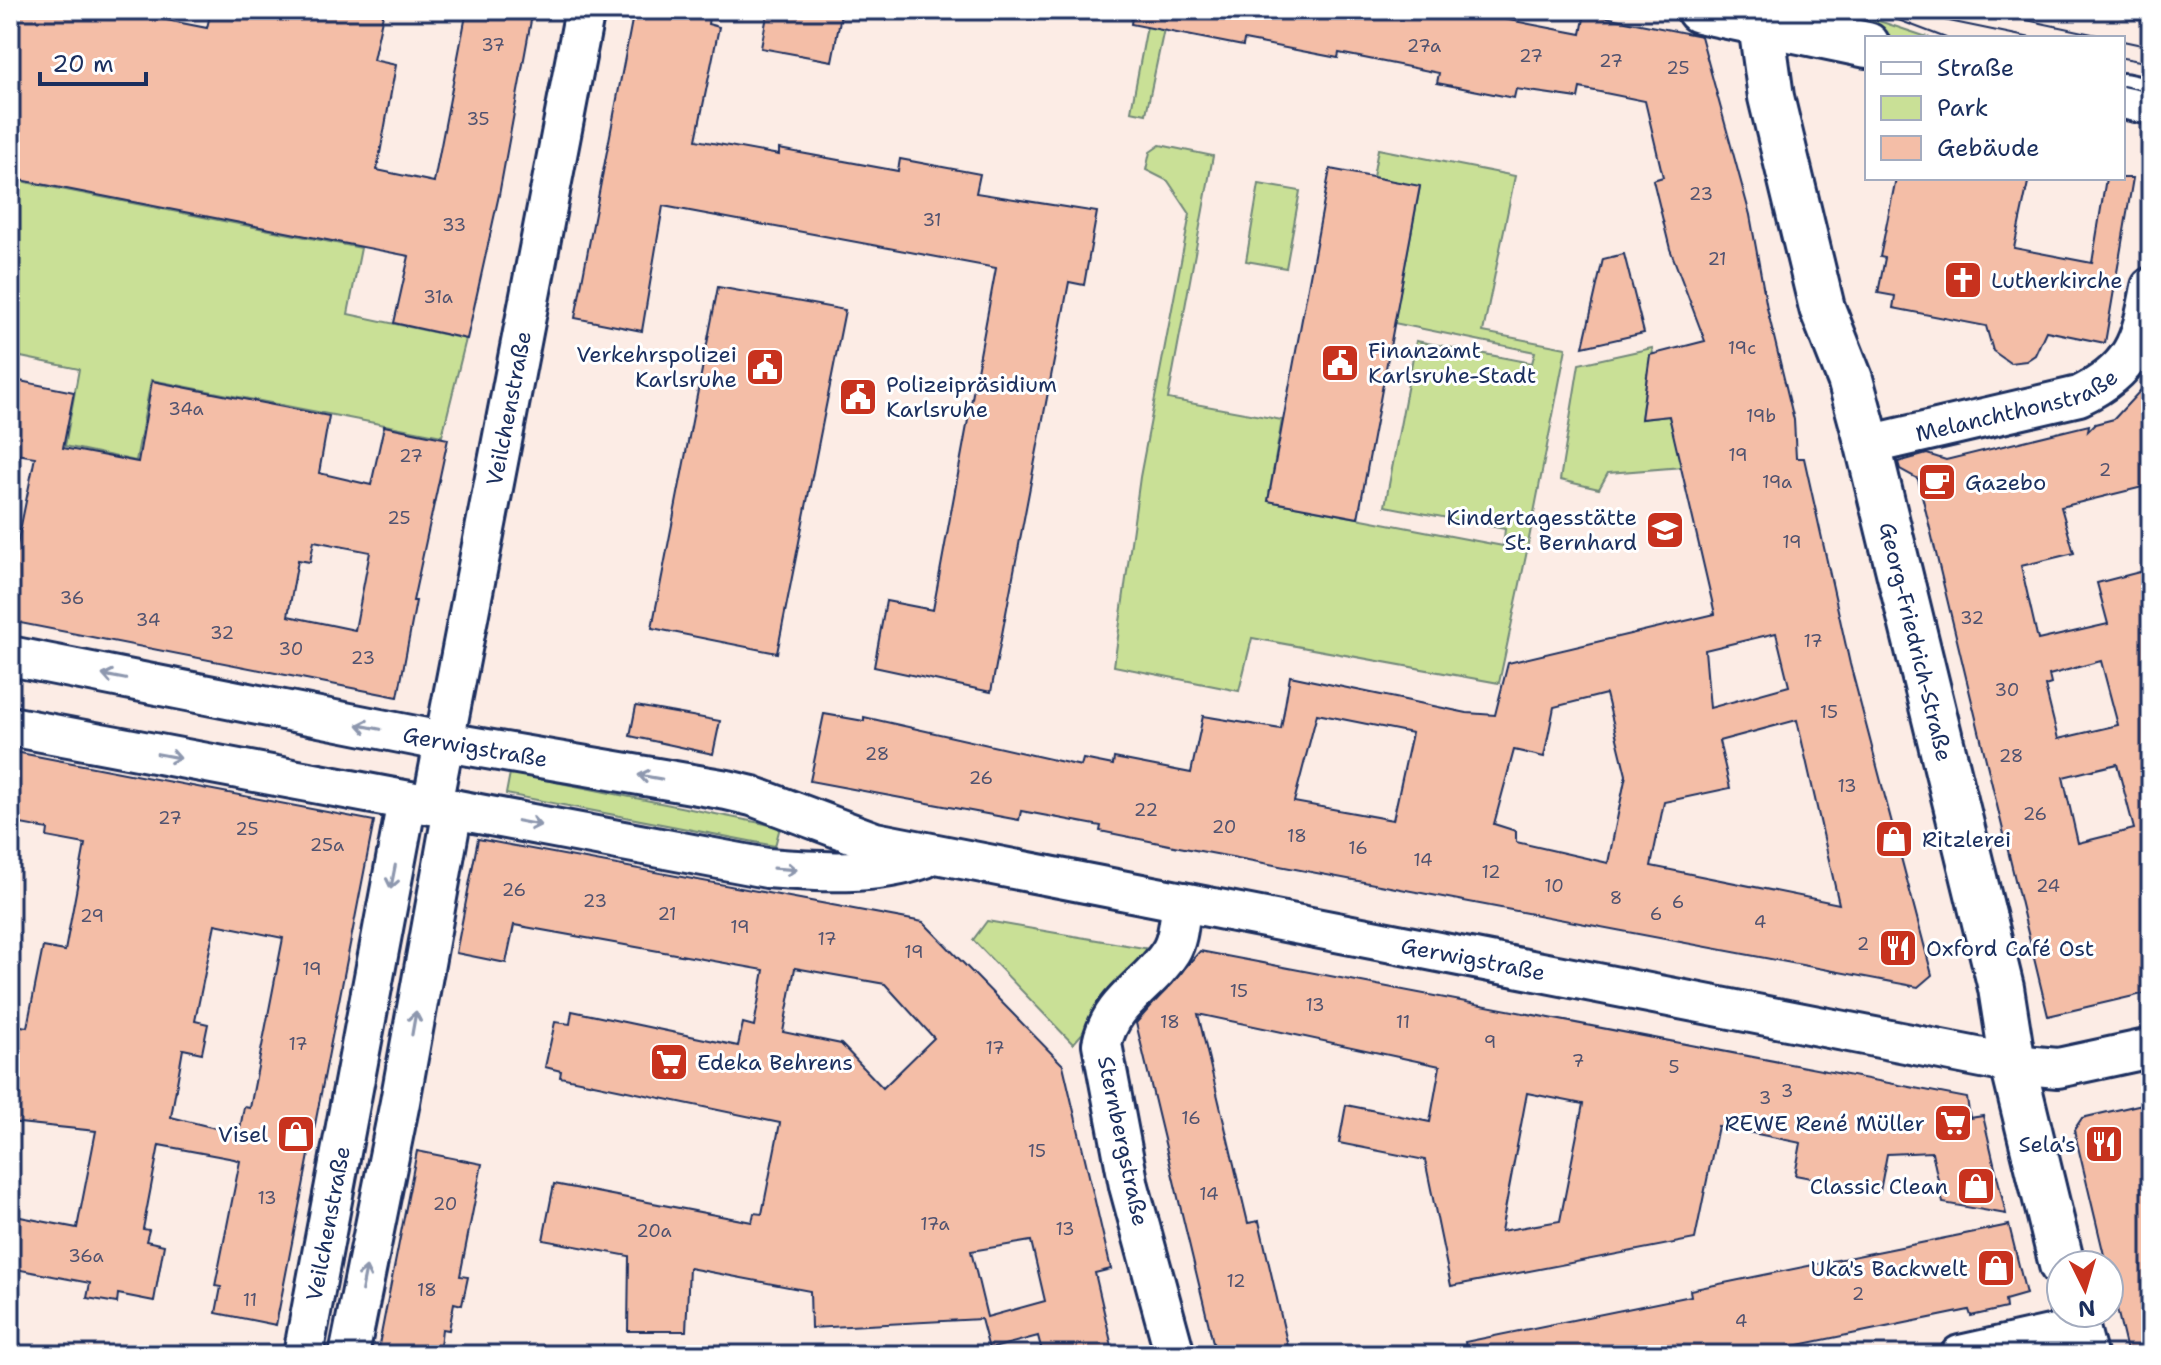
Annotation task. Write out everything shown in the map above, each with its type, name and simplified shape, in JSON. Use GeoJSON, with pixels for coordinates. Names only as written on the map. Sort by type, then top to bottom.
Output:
{"type":"FeatureCollection","features":[{"type":"Feature","properties":{"kind":"street","name":"Veilchenstraße"},"geometry":{"type":"LineString","coordinates":[[303,1355],[352,1093],[446,742],[585,10]]}},
{"type":"Feature","properties":{"kind":"street"},"geometry":{"type":"LineString","coordinates":[[1699,10],[1760,16],[1865,44]]}},
{"type":"Feature","properties":{"kind":"street","name":"Georg-Friedrich-Straße"},"geometry":{"type":"LineString","coordinates":[[1760,16],[1771,97],[1822,308],[1850,379],[1868,445],[2005,1003],[2013,1064],[2058,1249]]}},
{"type":"Feature","properties":{"kind":"street"},"geometry":{"type":"LineString","coordinates":[[2125,96],[2151,102]]}},
{"type":"Feature","properties":{"kind":"street","name":"Melanchthonstraße"},"geometry":{"type":"LineString","coordinates":[[1868,445],[2079,396],[2099,386],[2141,338],[2151,287]]}},
{"type":"Feature","properties":{"kind":"street","name":"Gerwigstraße"},"geometry":{"type":"LineString","coordinates":[[10,656],[446,742],[727,790],[752,796],[842,832],[935,853],[2013,1064],[2058,1068],[2151,1048]]}},
{"type":"Feature","properties":{"kind":"street","name":"Gerwigstraße"},"geometry":{"type":"LineString","coordinates":[[10,726],[767,868],[839,871],[894,866],[935,853]]}},
{"type":"Feature","properties":{"kind":"street","name":"Veilchenstraße"},"geometry":{"type":"LineString","coordinates":[[349,1355],[400,1102],[431,805]]}},
{"type":"Feature","properties":{"kind":"street","name":"Sternbergstraße"},"geometry":{"type":"LineString","coordinates":[[1175,1355],[1129,1186],[1102,1044],[1106,1023],[1124,998],[1158,969],[1174,947],[1182,902]]}},
{"type":"Feature","properties":{"kind":"street"},"geometry":{"type":"LineString","coordinates":[[352,1093],[400,1102]]}},
{"type":"Feature","properties":{"kind":"street"},"geometry":{"type":"LineString","coordinates":[[1960,1355],[2078,1332]]}},
{"type":"Feature","properties":{"kind":"green space"},"geometry":{"type":"Polygon","coordinates":[[[1150,10],[1168,10],[1146,114],[1131,111],[1150,10]]]}},
{"type":"Feature","properties":{"kind":"green space"},"geometry":{"type":"Polygon","coordinates":[[[1867,17],[1924,36],[1881,36],[1864,30],[1867,17]]]}},
{"type":"Feature","properties":{"kind":"green space"},"geometry":{"type":"Polygon","coordinates":[[[1160,145],[1213,156],[1168,399],[1282,420],[1268,501],[1503,546],[1505,529],[1385,506],[1416,341],[1532,363],[1535,352],[1394,323],[1420,187],[1373,177],[1378,149],[1515,176],[1483,332],[1566,348],[1527,549],[1517,548],[1527,551],[1499,683],[1252,638],[1239,691],[1114,666],[1140,477],[1190,214],[1168,181],[1146,170],[1150,152],[1160,145]]]}},
{"type":"Feature","properties":{"kind":"green space"},"geometry":{"type":"Polygon","coordinates":[[[10,179],[361,248],[348,314],[466,339],[442,436],[151,380],[136,461],[65,446],[79,369],[16,356],[10,381],[10,179]]]}},
{"type":"Feature","properties":{"kind":"green space"},"geometry":{"type":"Polygon","coordinates":[[[1259,184],[1300,191],[1286,268],[1246,261],[1259,184]]]}},
{"type":"Feature","properties":{"kind":"green space"},"geometry":{"type":"Polygon","coordinates":[[[1652,348],[1656,372],[1647,374],[1641,419],[1669,416],[1682,467],[1608,473],[1599,489],[1560,480],[1579,364],[1652,348]]]}},
{"type":"Feature","properties":{"kind":"green space"},"geometry":{"type":"Polygon","coordinates":[[[510,773],[780,827],[775,846],[506,794],[510,773]]]}},
{"type":"Feature","properties":{"kind":"green space"},"geometry":{"type":"Polygon","coordinates":[[[987,921],[1155,950],[1073,1044],[973,940],[987,921]]]}},
{"type":"Feature","properties":{"kind":"building"},"geometry":{"type":"Polygon","coordinates":[[[10,10],[148,10],[146,16],[207,28],[211,10],[384,10],[373,60],[396,65],[377,170],[434,182],[467,10],[508,10],[532,15],[499,195],[467,339],[394,323],[409,256],[10,178],[10,10]]]}},
{"type":"Feature","properties":{"kind":"building"},"geometry":{"type":"Polygon","coordinates":[[[634,10],[710,10],[708,24],[719,27],[696,140],[779,155],[779,149],[898,171],[900,159],[980,174],[976,193],[1097,212],[1084,285],[1069,282],[991,692],[874,667],[886,601],[933,610],[996,268],[663,206],[642,331],[575,318],[634,10]]]}},
{"type":"Feature","properties":{"kind":"building"},"geometry":{"type":"Polygon","coordinates":[[[768,10],[842,10],[832,61],[761,48],[768,10]]]}},
{"type":"Feature","properties":{"kind":"building"},"geometry":{"type":"Polygon","coordinates":[[[1133,10],[1457,10],[1581,34],[1585,13],[1701,36],[1750,215],[1767,308],[1794,420],[1796,458],[1804,458],[1850,664],[1932,975],[1918,987],[1179,847],[1100,831],[1101,826],[1021,811],[1019,820],[810,781],[824,714],[864,721],[864,717],[1081,766],[1083,759],[1113,765],[1114,758],[1191,773],[1203,716],[1281,729],[1290,676],[1467,713],[1495,715],[1508,663],[1715,614],[1669,416],[1641,419],[1650,355],[1705,341],[1670,249],[1653,180],[1663,177],[1645,101],[1580,88],[1578,98],[1516,89],[1514,98],[1437,83],[1439,73],[1339,53],[1338,58],[1244,40],[1243,46],[1131,24],[1133,10]],[[1776,633],[1705,650],[1710,708],[1789,686],[1776,633]],[[1606,694],[1554,707],[1544,757],[1514,750],[1494,824],[1516,831],[1516,842],[1608,863],[1626,775],[1606,694]],[[1317,714],[1294,802],[1393,820],[1412,733],[1317,714]],[[1797,720],[1719,741],[1730,788],[1664,802],[1651,866],[1839,904],[1797,720]]]}},
{"type":"Feature","properties":{"kind":"building","name":"Finanzamt Karlsruhe-Stadt"},"geometry":{"type":"Polygon","coordinates":[[[1330,169],[1420,186],[1358,518],[1268,501],[1330,169]]]}},
{"type":"Feature","properties":{"kind":"building","name":"Lutherkirche"},"geometry":{"type":"Polygon","coordinates":[[[2133,178],[2105,343],[2046,331],[2035,355],[2026,361],[2010,363],[1993,351],[1986,326],[1893,308],[1895,296],[1878,293],[1885,258],[1880,257],[1896,180],[2029,180],[2014,248],[2092,263],[2106,180],[2133,178]]]}},
{"type":"Feature","properties":{"kind":"building"},"geometry":{"type":"Polygon","coordinates":[[[1624,254],[1644,333],[1583,347],[1603,259],[1624,254]]]}},
{"type":"Feature","properties":{"kind":"building"},"geometry":{"type":"Polygon","coordinates":[[[718,287],[845,310],[777,653],[652,628],[718,287]]]}},
{"type":"Feature","properties":{"kind":"building"},"geometry":{"type":"Polygon","coordinates":[[[10,379],[74,392],[63,448],[138,462],[152,381],[329,416],[319,473],[371,485],[384,426],[448,439],[413,601],[416,601],[398,697],[10,621],[10,554],[15,555],[35,457],[10,453],[10,379]],[[314,541],[310,562],[298,560],[288,616],[355,630],[370,552],[314,541]]]}},
{"type":"Feature","properties":{"kind":"building"},"geometry":{"type":"Polygon","coordinates":[[[2151,379],[2151,485],[2061,507],[2074,553],[2021,566],[2038,640],[2108,624],[2097,583],[2151,569],[2151,992],[2048,1016],[1918,479],[1900,469],[1898,462],[1927,454],[1946,460],[2089,425],[2088,431],[2095,424],[2114,419],[2151,379]],[[2101,661],[2049,675],[2051,684],[2045,686],[2058,739],[2118,725],[2101,661]],[[2117,764],[2063,777],[2078,843],[2134,829],[2117,764]]]}},
{"type":"Feature","properties":{"kind":"building"},"geometry":{"type":"Polygon","coordinates":[[[636,706],[720,721],[713,754],[630,736],[636,706]]]}},
{"type":"Feature","properties":{"kind":"building"},"geometry":{"type":"Polygon","coordinates":[[[10,751],[374,821],[276,1325],[216,1313],[221,1287],[215,1286],[240,1161],[234,1159],[159,1145],[143,1229],[149,1230],[146,1241],[164,1245],[154,1301],[118,1294],[117,1303],[87,1298],[90,1283],[10,1268],[10,1215],[77,1228],[96,1131],[10,1122],[10,1024],[27,1027],[43,947],[65,951],[85,844],[47,837],[48,829],[10,822],[10,751]],[[215,924],[195,1021],[208,1024],[202,1053],[183,1049],[171,1117],[239,1134],[244,1107],[250,1108],[283,938],[215,924]]]}},
{"type":"Feature","properties":{"kind":"building"},"geometry":{"type":"Polygon","coordinates":[[[478,839],[923,922],[1063,1065],[1111,1269],[1095,1273],[1114,1355],[1043,1355],[1038,1336],[989,1349],[981,1319],[811,1328],[810,1291],[689,1268],[686,1331],[628,1331],[629,1256],[543,1240],[554,1184],[752,1222],[754,1213],[762,1214],[780,1123],[560,1077],[561,1071],[545,1067],[555,1022],[570,1024],[572,1011],[738,1046],[743,1023],[754,1026],[764,970],[514,925],[506,963],[456,953],[478,839]],[[795,968],[783,1032],[841,1044],[883,1088],[934,1038],[885,984],[795,968]],[[1031,1241],[971,1251],[987,1317],[1045,1301],[1031,1241]]]}},
{"type":"Feature","properties":{"kind":"building"},"geometry":{"type":"Polygon","coordinates":[[[1200,951],[1967,1098],[1970,1118],[1983,1116],[2006,1214],[1943,1203],[1932,1152],[1887,1154],[1880,1191],[1795,1175],[1801,1143],[1718,1126],[1695,1239],[1451,1286],[1425,1160],[1339,1143],[1346,1105],[1430,1122],[1440,1066],[1198,1014],[1248,1223],[1259,1221],[1290,1355],[1216,1355],[1136,1023],[1200,951]],[[1527,1093],[1501,1231],[1560,1221],[1583,1104],[1527,1093]]]}},
{"type":"Feature","properties":{"kind":"building"},"geometry":{"type":"Polygon","coordinates":[[[2151,1102],[2151,1355],[2128,1355],[2122,1329],[2125,1329],[2125,1249],[2103,1249],[2074,1130],[2082,1118],[2151,1102]]]}},
{"type":"Feature","properties":{"kind":"building"},"geometry":{"type":"Polygon","coordinates":[[[417,1151],[482,1164],[460,1276],[468,1277],[462,1305],[454,1303],[449,1330],[442,1329],[439,1355],[377,1355],[417,1151]]]}},
{"type":"Feature","properties":{"kind":"building"},"geometry":{"type":"Polygon","coordinates":[[[2009,1225],[2026,1294],[2005,1300],[2006,1308],[1971,1316],[1969,1310],[1750,1355],[1467,1355],[1465,1342],[1691,1296],[1690,1290],[2009,1225]]]}},
{"type":"Feature","properties":{"kind":"tram line"},"geometry":{"type":"LineString","coordinates":[[1872,10],[1941,36]]}},
{"type":"Feature","properties":{"kind":"tram line"},"geometry":{"type":"LineString","coordinates":[[1896,10],[2021,36]]}},
{"type":"Feature","properties":{"kind":"tram line"},"geometry":{"type":"LineString","coordinates":[[1979,10],[2102,36]]}},
{"type":"Feature","properties":{"kind":"tram line"},"geometry":{"type":"LineString","coordinates":[[2085,10],[2151,22]]}},
{"type":"Feature","properties":{"kind":"tram line"},"geometry":{"type":"LineString","coordinates":[[2125,41],[2151,47]]}},
{"type":"Feature","properties":{"kind":"tram line"},"geometry":{"type":"LineString","coordinates":[[2125,58],[2151,63]]}},
{"type":"Feature","properties":{"kind":"tram line"},"geometry":{"type":"LineString","coordinates":[[2125,86],[2151,92]]}},
{"type":"Feature","properties":{"kind":"place","name":"Lutherkirche"},"geometry":{"type":"Point","coordinates":[1963,280]}},
{"type":"Feature","properties":{"kind":"place","name":"Finanzamt Karlsruhe-Stadt"},"geometry":{"type":"Point","coordinates":[1340,363]}},
{"type":"Feature","properties":{"kind":"place","name":"Verkehrspolizei Karlsruhe"},"geometry":{"type":"Point","coordinates":[765,367]}},
{"type":"Feature","properties":{"kind":"place","name":"Polizeipräsidium Karlsruhe"},"geometry":{"type":"Point","coordinates":[858,397]}},
{"type":"Feature","properties":{"kind":"place","name":"Gazebo"},"geometry":{"type":"Point","coordinates":[1937,482]}},
{"type":"Feature","properties":{"kind":"place","name":"Kindertagesstätte St. Bernhard"},"geometry":{"type":"Point","coordinates":[1665,530]}},
{"type":"Feature","properties":{"kind":"place","name":"Ritzlerei"},"geometry":{"type":"Point","coordinates":[1894,839]}},
{"type":"Feature","properties":{"kind":"place","name":"Oxford Café Ost"},"geometry":{"type":"Point","coordinates":[1898,948]}},
{"type":"Feature","properties":{"kind":"place","name":"Edeka Behrens"},"geometry":{"type":"Point","coordinates":[669,1062]}},
{"type":"Feature","properties":{"kind":"place","name":"REWE René Müller"},"geometry":{"type":"Point","coordinates":[1953,1123]}},
{"type":"Feature","properties":{"kind":"place","name":"Visel"},"geometry":{"type":"Point","coordinates":[296,1134]}},
{"type":"Feature","properties":{"kind":"place","name":"Sela's"},"geometry":{"type":"Point","coordinates":[2104,1144]}},
{"type":"Feature","properties":{"kind":"place","name":"Classic Clean"},"geometry":{"type":"Point","coordinates":[1976,1186]}},
{"type":"Feature","properties":{"kind":"place","name":"Uka's Backwelt"},"geometry":{"type":"Point","coordinates":[1996,1268]}}]}
